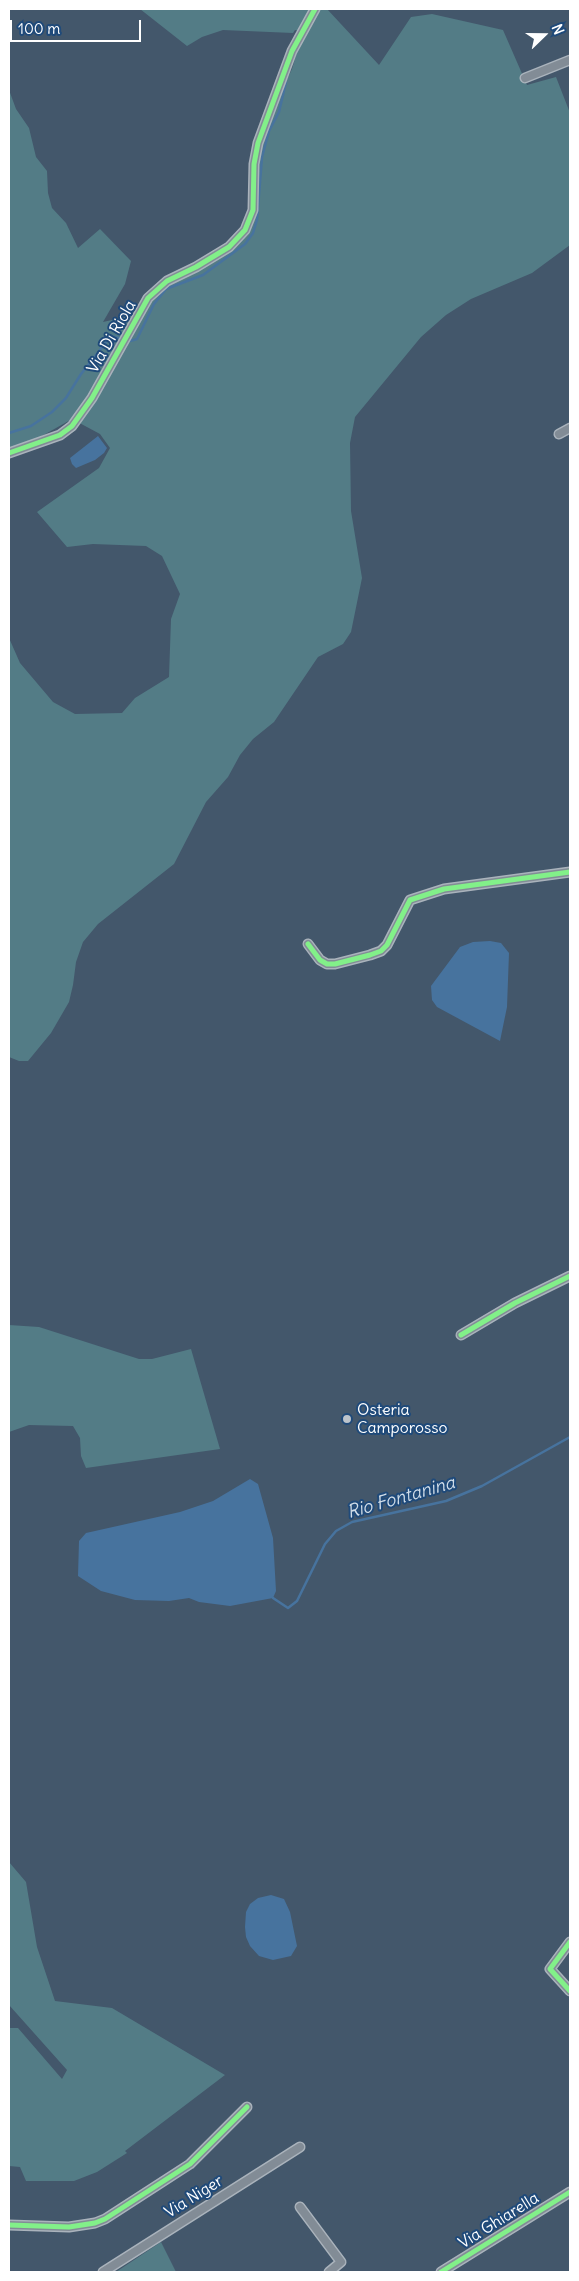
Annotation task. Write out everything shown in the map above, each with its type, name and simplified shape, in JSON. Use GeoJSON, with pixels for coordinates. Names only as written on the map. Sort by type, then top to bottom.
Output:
{"type":"FeatureCollection","features":[{"type":"Feature","properties":{"kind":"street","name":"Via Di Riola"},"geometry":{"type":"LineString","coordinates":[[9,453],[60,435],[72,426],[92,398],[126,334],[148,298],[167,281],[196,267],[229,247],[245,230],[253,210],[254,164],[258,143],[292,51],[315,9]]}},
{"type":"Feature","properties":{"kind":"street"},"geometry":{"type":"LineString","coordinates":[[525,78],[570,60]]}},
{"type":"Feature","properties":{"kind":"street"},"geometry":{"type":"LineString","coordinates":[[559,434],[570,428]]}},
{"type":"Feature","properties":{"kind":"street"},"geometry":{"type":"LineString","coordinates":[[308,944],[320,960],[327,964],[360,958],[381,951],[387,944],[410,900],[444,889],[570,872]]}},
{"type":"Feature","properties":{"kind":"street"},"geometry":{"type":"LineString","coordinates":[[461,1335],[515,1303],[570,1276]]}},
{"type":"Feature","properties":{"kind":"street"},"geometry":{"type":"LineString","coordinates":[[570,1942],[550,1969],[570,1991]]}},
{"type":"Feature","properties":{"kind":"street"},"geometry":{"type":"LineString","coordinates":[[9,2225],[69,2227],[96,2223],[105,2219],[190,2164],[247,2107]]}},
{"type":"Feature","properties":{"kind":"street","name":"Via Niger"},"geometry":{"type":"LineString","coordinates":[[103,2272],[300,2147]]}},
{"type":"Feature","properties":{"kind":"street","name":"Via Ghiarella"},"geometry":{"type":"LineString","coordinates":[[441,2272],[570,2192]]}},
{"type":"Feature","properties":{"kind":"street"},"geometry":{"type":"LineString","coordinates":[[300,2208],[340,2262],[329,2272]]}},
{"type":"Feature","properties":{"kind":"green space"},"geometry":{"type":"Polygon","coordinates":[[[140,9],[327,9],[379,65],[411,17],[432,14],[503,30],[527,85],[556,77],[570,113],[570,245],[532,273],[471,299],[446,315],[421,337],[355,417],[350,443],[351,511],[362,578],[351,632],[343,644],[318,657],[274,722],[253,739],[240,755],[228,777],[206,802],[174,864],[98,924],[83,942],[76,962],[69,1002],[51,1033],[28,1061],[19,1061],[9,1057],[9,638],[20,663],[53,702],[75,714],[122,713],[135,698],[169,677],[171,619],[180,594],[162,556],[146,546],[93,544],[67,547],[37,512],[99,468],[110,448],[100,434],[72,419],[33,441],[9,450],[9,90],[16,109],[29,128],[36,157],[47,171],[48,193],[52,208],[66,223],[78,248],[100,229],[131,261],[125,284],[103,322],[138,314],[166,280],[225,252],[251,222],[254,176],[267,121],[292,69],[303,32],[295,30],[293,33],[223,30],[202,37],[187,46],[140,9]]]}},
{"type":"Feature","properties":{"kind":"green space"},"geometry":{"type":"Polygon","coordinates":[[[9,1325],[39,1327],[139,1359],[152,1359],[191,1349],[220,1449],[86,1468],[81,1456],[80,1438],[73,1426],[29,1425],[9,1432],[9,1325]]]}},
{"type":"Feature","properties":{"kind":"green space"},"geometry":{"type":"Polygon","coordinates":[[[9,1862],[26,1882],[37,1947],[55,2001],[112,2008],[225,2075],[125,2151],[127,2153],[97,2172],[74,2181],[26,2181],[20,2167],[9,2166],[9,2028],[18,2028],[62,2079],[67,2070],[9,2005],[9,1862]]]}},
{"type":"Feature","properties":{"kind":"green space"},"geometry":{"type":"Polygon","coordinates":[[[161,2242],[176,2272],[116,2272],[161,2242]]]}},
{"type":"Feature","properties":{"kind":"water"},"geometry":{"type":"Polygon","coordinates":[[[98,436],[107,448],[104,453],[95,460],[76,468],[70,458],[98,436]]]}},
{"type":"Feature","properties":{"kind":"water"},"geometry":{"type":"Polygon","coordinates":[[[490,941],[501,943],[509,953],[507,1007],[500,1041],[437,1007],[432,1000],[431,986],[460,947],[473,942],[490,941]]]}},
{"type":"Feature","properties":{"kind":"water"},"geometry":{"type":"Polygon","coordinates":[[[250,1479],[258,1484],[273,1538],[276,1591],[273,1598],[230,1606],[199,1602],[189,1598],[169,1601],[135,1600],[101,1591],[78,1576],[79,1541],[86,1533],[180,1512],[213,1501],[250,1479]]]}},
{"type":"Feature","properties":{"kind":"water"},"geometry":{"type":"Polygon","coordinates":[[[271,1895],[284,1899],[290,1912],[297,1946],[291,1956],[273,1960],[259,1956],[250,1946],[246,1937],[245,1927],[246,1912],[250,1904],[258,1898],[271,1895]]]}},
{"type":"Feature","properties":{"kind":"waterway"},"geometry":{"type":"LineString","coordinates":[[9,433],[31,426],[52,412],[66,398],[81,374],[111,336],[130,341],[137,339],[154,304],[166,289],[203,275],[245,244],[253,233],[257,220],[262,157],[269,131],[279,112],[286,82]]}},
{"type":"Feature","properties":{"kind":"waterway","name":"Rio Fontanina"},"geometry":{"type":"LineString","coordinates":[[273,1598],[288,1608],[297,1601],[325,1544],[336,1531],[352,1522],[446,1501],[482,1486],[570,1437]]}},
{"type":"Feature","properties":{"kind":"cycle path"},"geometry":{"type":"LineString","coordinates":[[9,453],[60,435],[72,426],[92,398],[148,298],[167,281],[196,267],[229,247],[245,230],[253,210],[254,164],[258,143],[292,51],[315,9]]}},
{"type":"Feature","properties":{"kind":"cycle path"},"geometry":{"type":"LineString","coordinates":[[308,944],[320,960],[327,964],[335,964],[370,955],[381,951],[387,945],[410,900],[444,889],[570,872]]}},
{"type":"Feature","properties":{"kind":"cycle path"},"geometry":{"type":"LineString","coordinates":[[461,1335],[515,1303],[570,1276]]}},
{"type":"Feature","properties":{"kind":"cycle path"},"geometry":{"type":"LineString","coordinates":[[570,1942],[550,1969],[570,1991]]}},
{"type":"Feature","properties":{"kind":"cycle path"},"geometry":{"type":"LineString","coordinates":[[9,2225],[69,2227],[95,2223],[105,2219],[190,2164],[247,2107]]}},
{"type":"Feature","properties":{"kind":"cycle path"},"geometry":{"type":"LineString","coordinates":[[441,2272],[570,2192]]}},
{"type":"Feature","properties":{"kind":"place","name":"Osteria Camporosso"},"geometry":{"type":"Point","coordinates":[347,1419]}}]}
